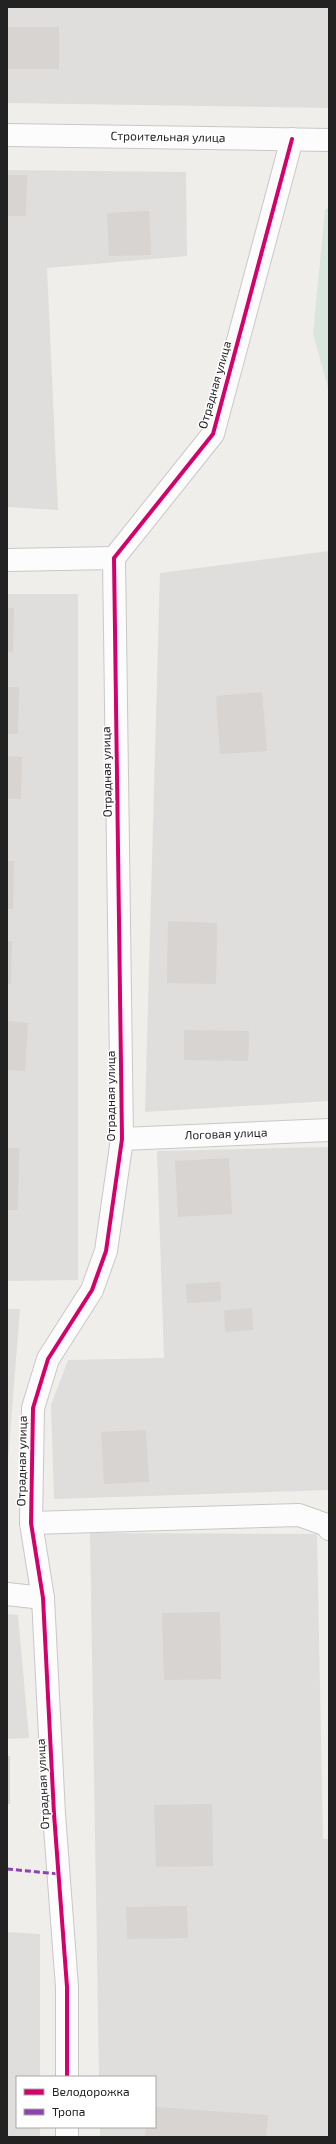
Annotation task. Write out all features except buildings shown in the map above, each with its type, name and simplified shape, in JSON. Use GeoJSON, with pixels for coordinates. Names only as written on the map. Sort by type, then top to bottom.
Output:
{"type":"FeatureCollection","features":[{"type":"Feature","properties":{"kind":"street","name":"Строительная улица"},"geometry":{"type":"LineString","coordinates":[[7,135],[329,140]]}},
{"type":"Feature","properties":{"kind":"street","name":"Отрадная улица"},"geometry":{"type":"LineString","coordinates":[[67,2076],[67,1987],[54,1814],[43,1598],[31,1523],[33,1408],[48,1359],[92,1290],[106,1251],[122,1139],[114,558],[213,434],[292,139]]}},
{"type":"Feature","properties":{"kind":"street"},"geometry":{"type":"LineString","coordinates":[[7,560],[114,558]]}},
{"type":"Feature","properties":{"kind":"street","name":"Логовая улица"},"geometry":{"type":"LineString","coordinates":[[122,1139],[329,1130]]}},
{"type":"Feature","properties":{"kind":"street"},"geometry":{"type":"LineString","coordinates":[[31,1523],[299,1515],[327,1525],[329,1529]]}},
{"type":"Feature","properties":{"kind":"street"},"geometry":{"type":"LineString","coordinates":[[7,1594],[43,1598]]}},
{"type":"Feature","properties":{"kind":"shaded area"},"geometry":{"type":"Polygon","coordinates":[[[7,7],[329,7],[329,108],[7,103],[7,7]]]}},
{"type":"Feature","properties":{"kind":"shaded area"},"geometry":{"type":"Polygon","coordinates":[[[7,170],[186,172],[187,256],[47,268],[58,510],[7,507],[7,170]]]}},
{"type":"Feature","properties":{"kind":"shaded area"},"geometry":{"type":"Polygon","coordinates":[[[329,208],[329,391],[313,334],[325,209],[329,208]]]}},
{"type":"Feature","properties":{"kind":"shaded area"},"geometry":{"type":"Polygon","coordinates":[[[329,551],[329,1101],[145,1112],[160,573],[329,551]]]}},
{"type":"Feature","properties":{"kind":"shaded area"},"geometry":{"type":"Polygon","coordinates":[[[7,594],[78,594],[78,1280],[7,1281],[7,594]]]}},
{"type":"Feature","properties":{"kind":"shaded area"},"geometry":{"type":"Polygon","coordinates":[[[329,1147],[329,1490],[54,1499],[51,1405],[68,1360],[164,1358],[157,1151],[329,1147]]]}},
{"type":"Feature","properties":{"kind":"shaded area"},"geometry":{"type":"Polygon","coordinates":[[[7,1309],[20,1309],[7,1473],[7,1309]]]}},
{"type":"Feature","properties":{"kind":"shaded area"},"geometry":{"type":"Polygon","coordinates":[[[90,1533],[317,1534],[323,1839],[329,1839],[329,2137],[100,2137],[100,2128],[156,2128],[156,2076],[99,2076],[90,1533]]]}},
{"type":"Feature","properties":{"kind":"shaded area"},"geometry":{"type":"Polygon","coordinates":[[[7,1614],[18,1615],[29,1738],[7,1739],[7,1614]]]}},
{"type":"Feature","properties":{"kind":"shaded area"},"geometry":{"type":"Polygon","coordinates":[[[7,1932],[40,1934],[40,2076],[16,2076],[16,2128],[40,2128],[40,2137],[7,2137],[7,1932]]]}},
{"type":"Feature","properties":{"kind":"marked path"},"geometry":{"type":"LineString","coordinates":[[7,1869],[59,1874]]}},
{"type":"Feature","properties":{"kind":"cycle path"},"geometry":{"type":"LineString","coordinates":[[67,2076],[67,1987],[54,1814],[43,1598],[31,1523],[33,1408],[48,1359],[92,1290],[106,1251],[122,1139],[114,558],[213,434],[292,139]]}}]}
